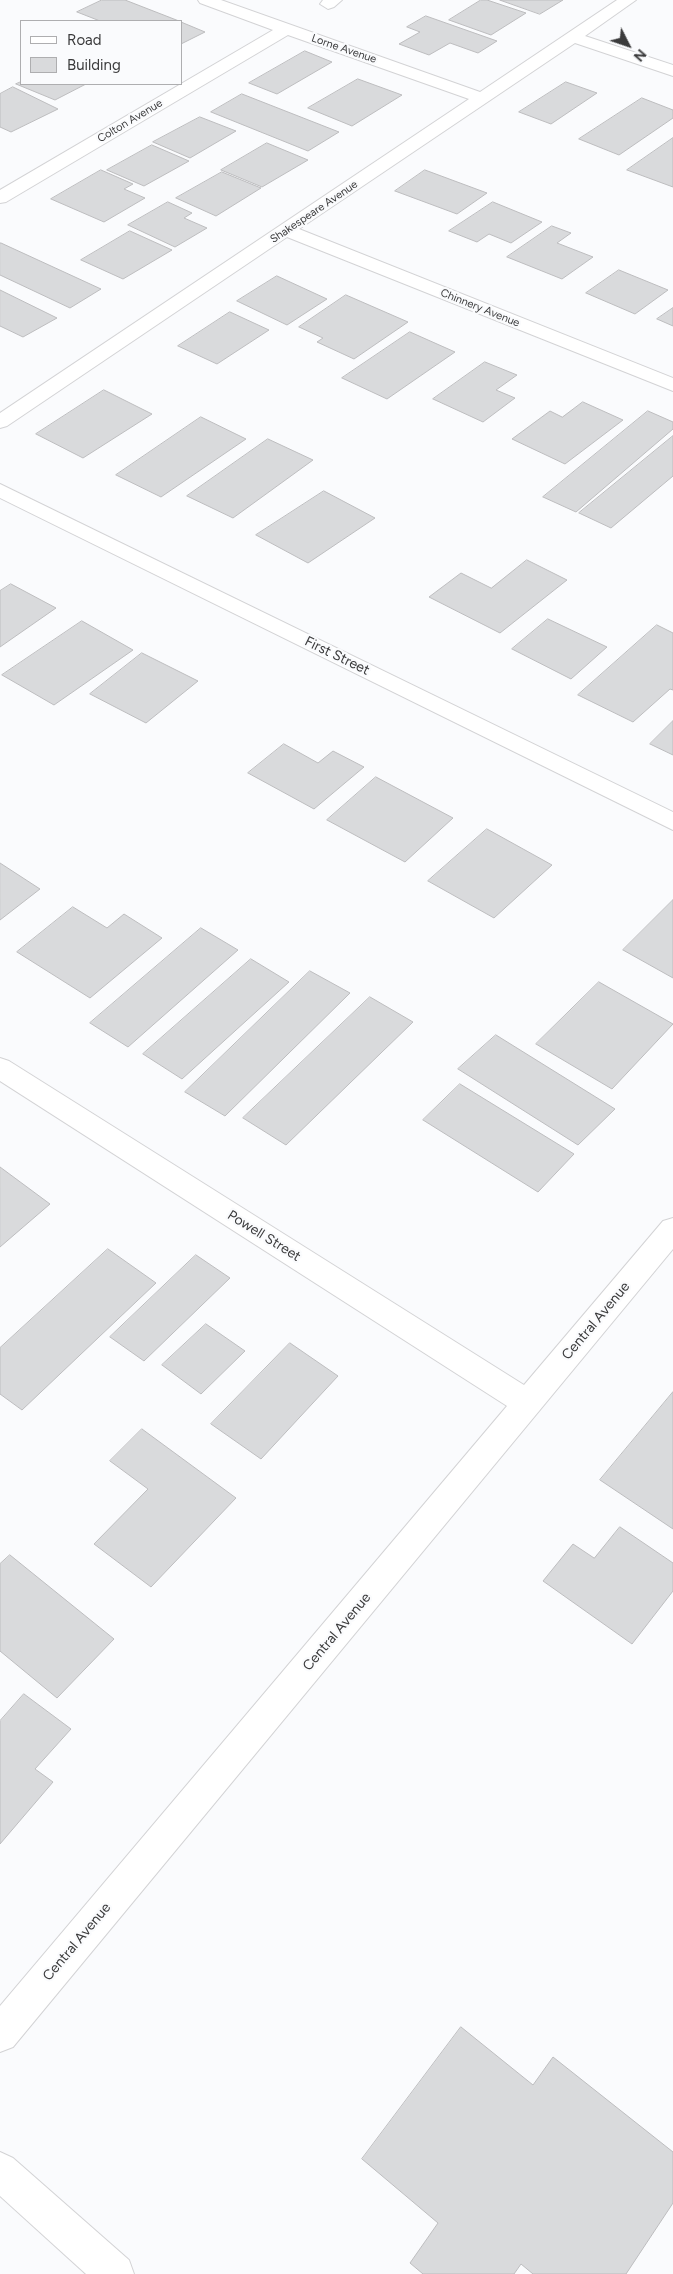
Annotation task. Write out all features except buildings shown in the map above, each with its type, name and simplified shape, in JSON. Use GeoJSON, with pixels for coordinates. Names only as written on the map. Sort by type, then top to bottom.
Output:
{"type":"FeatureCollection","features":[{"type":"Feature","properties":{"kind":"street","name":"Lorne Avenue"},"geometry":{"type":"LineString","coordinates":[[206,0],[481,98]]}},
{"type":"Feature","properties":{"kind":"street","name":"Shakespeare Avenue"},"geometry":{"type":"LineString","coordinates":[[0,422],[287,231],[628,0]]}},
{"type":"Feature","properties":{"kind":"street","name":"Colton Avenue"},"geometry":{"type":"LineString","coordinates":[[0,198],[286,29]]}},
{"type":"Feature","properties":{"kind":"street"},"geometry":{"type":"LineString","coordinates":[[572,37],[673,71]]}},
{"type":"Feature","properties":{"kind":"street","name":"Chinnery Avenue"},"geometry":{"type":"LineString","coordinates":[[287,231],[673,385]]}},
{"type":"Feature","properties":{"kind":"street","name":"First Street"},"geometry":{"type":"LineString","coordinates":[[0,490],[673,822]]}},
{"type":"Feature","properties":{"kind":"street","name":"Powell Street"},"geometry":{"type":"LineString","coordinates":[[0,1068],[528,1403]]}},
{"type":"Feature","properties":{"kind":"street","name":"Central Avenue"},"geometry":{"type":"LineString","coordinates":[[0,2034],[673,1229]]}},
{"type":"Feature","properties":{"kind":"street"},"geometry":{"type":"LineString","coordinates":[[0,2171],[115,2274]]}}]}
